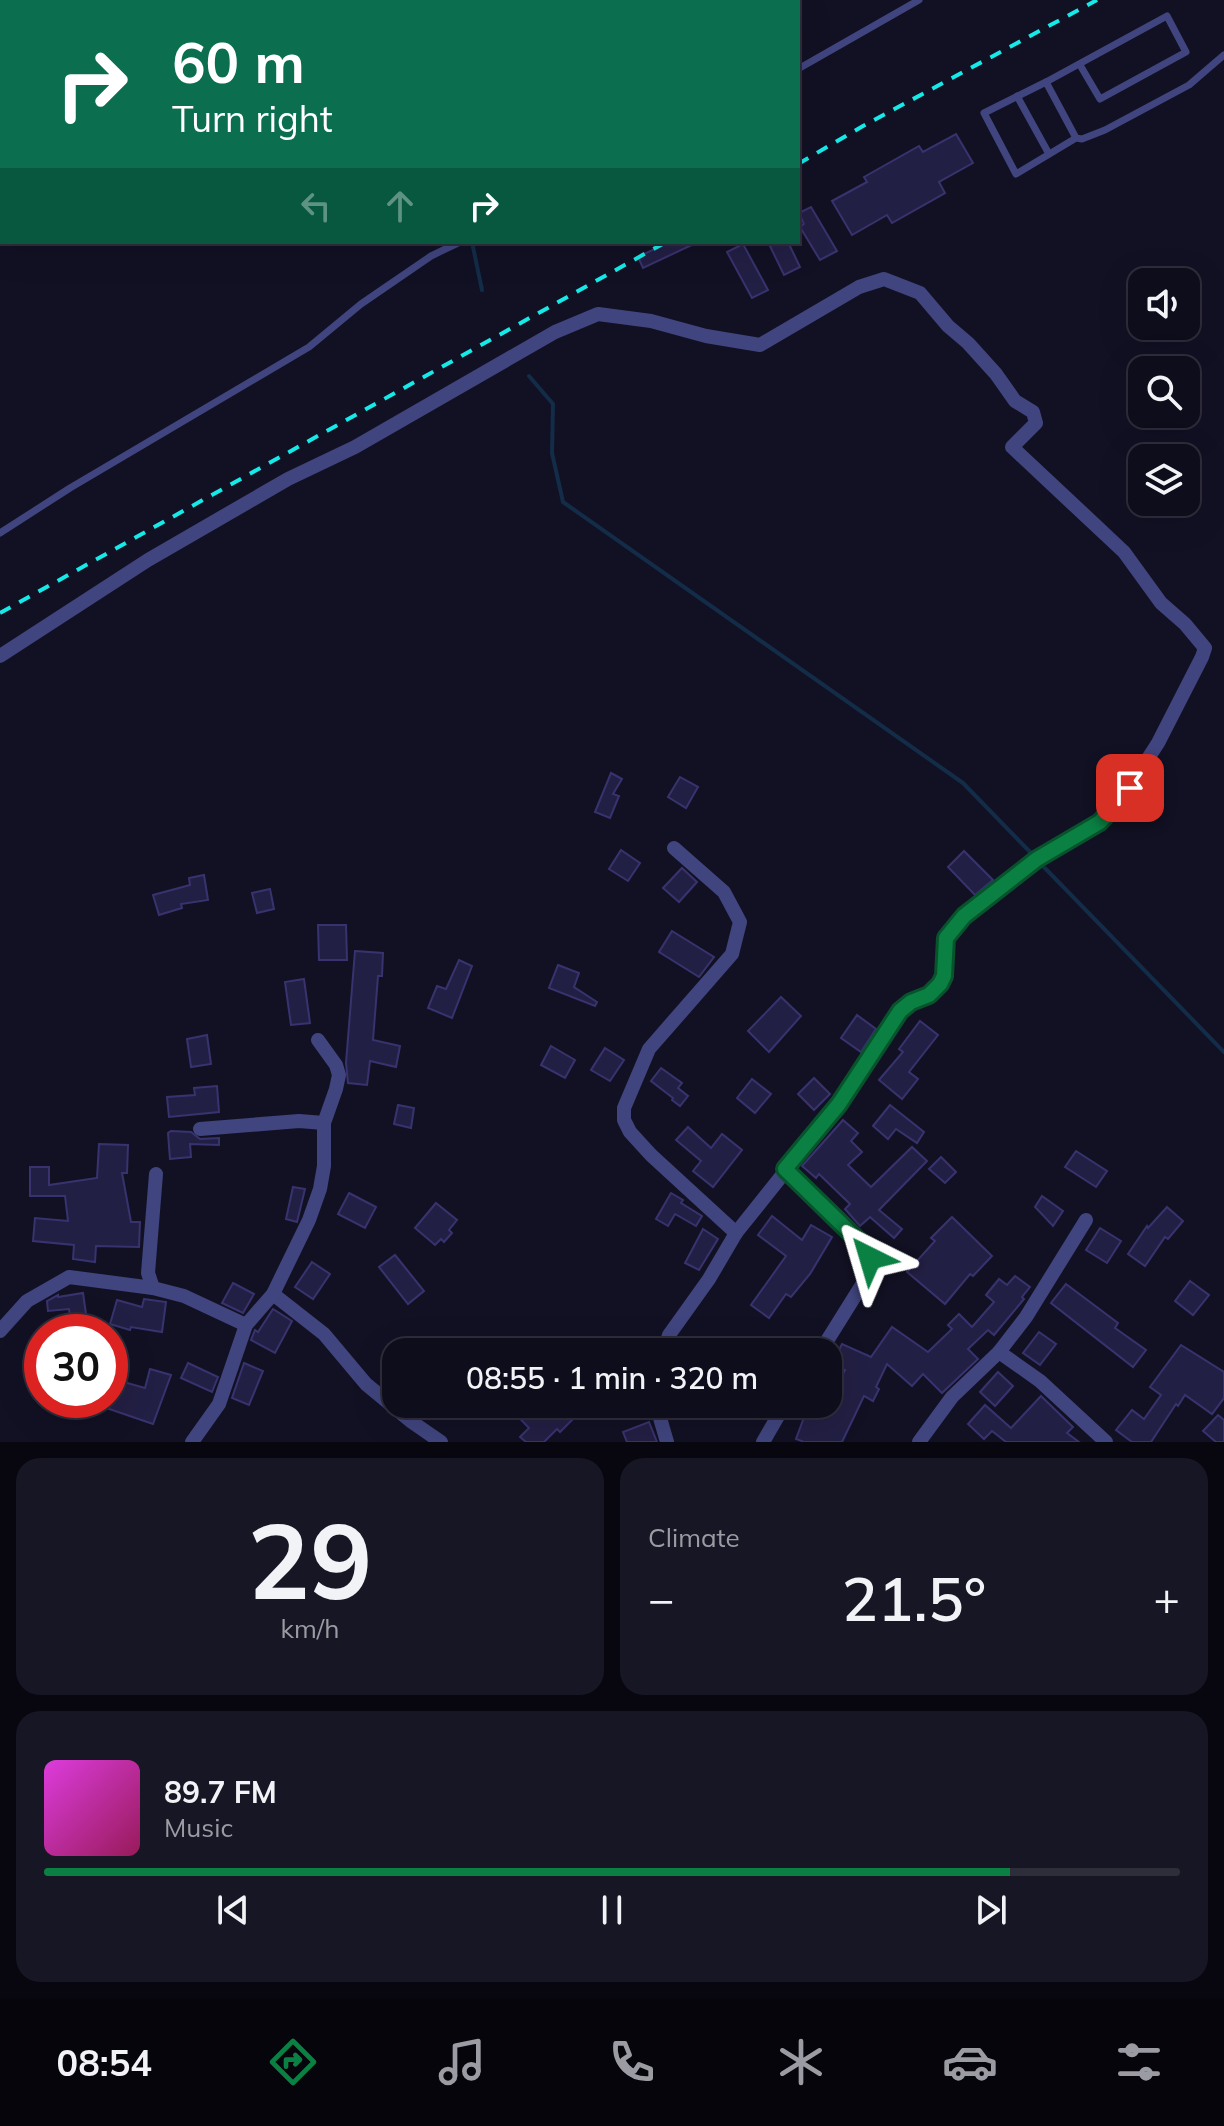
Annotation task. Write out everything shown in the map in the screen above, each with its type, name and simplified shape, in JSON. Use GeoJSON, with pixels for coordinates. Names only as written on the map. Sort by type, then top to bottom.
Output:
{"type":"FeatureCollection","features":[{"type":"Feature","properties":{"kind":"street"},"geometry":{"type":"LineString","coordinates":[[0,656],[148,560],[288,479],[355,447],[555,332],[598,314],[651,321],[706,336],[760,345],[859,287],[884,279],[920,293],[940,318],[996,374],[1015,401],[1033,412],[1036,423],[1012,447],[1124,552],[1161,603],[1185,624],[1205,648],[1158,743],[1118,805],[1100,822],[1037,859],[964,916],[946,938],[944,976],[940,984],[929,995],[911,1002],[900,1011],[839,1104],[736,1233],[668,1338]]}},
{"type":"Feature","properties":{"kind":"street"},"geometry":{"type":"LineString","coordinates":[[674,848],[724,892],[740,922],[732,954],[649,1049],[624,1108],[624,1120],[630,1132],[651,1155],[736,1233]]}},
{"type":"Feature","properties":{"kind":"street"},"geometry":{"type":"LineString","coordinates":[[192,1442],[219,1404],[246,1325],[273,1294],[309,1220],[320,1189],[324,1166],[324,1123],[339,1075],[336,1065],[318,1040]]}},
{"type":"Feature","properties":{"kind":"street"},"geometry":{"type":"LineString","coordinates":[[200,1129],[299,1121],[324,1123]]}},
{"type":"Feature","properties":{"kind":"street"},"geometry":{"type":"LineString","coordinates":[[785,1169],[866,1248],[870,1258],[870,1272],[829,1338]]}},
{"type":"Feature","properties":{"kind":"street"},"geometry":{"type":"LineString","coordinates":[[153,1288],[148,1273],[156,1174]]}},
{"type":"Feature","properties":{"kind":"street"},"geometry":{"type":"LineString","coordinates":[[919,1442],[952,1397],[999,1352],[1026,1317],[1086,1220]]}},
{"type":"Feature","properties":{"kind":"street"},"geometry":{"type":"LineString","coordinates":[[0,1331],[27,1301],[69,1277],[153,1288],[184,1296],[246,1325]]}},
{"type":"Feature","properties":{"kind":"street"},"geometry":{"type":"LineString","coordinates":[[273,1294],[324,1334],[366,1384],[441,1442]]}},
{"type":"Feature","properties":{"kind":"street"},"geometry":{"type":"LineString","coordinates":[[999,1352],[1040,1381],[1106,1442]]}},
{"type":"Feature","properties":{"kind":"street"},"geometry":{"type":"LineString","coordinates":[[660,1418],[667,1442]]}},
{"type":"Feature","properties":{"kind":"street"},"geometry":{"type":"LineString","coordinates":[[763,1442],[777,1418]]}},
{"type":"Feature","properties":{"kind":"lane"},"geometry":{"type":"LineString","coordinates":[[800,68],[919,0]]}},
{"type":"Feature","properties":{"kind":"lane"},"geometry":{"type":"LineString","coordinates":[[1080,65],[1100,99],[1186,52],[1167,16],[1080,65],[984,113],[1016,174],[1076,138],[1082,139],[1105,130],[1189,85],[1224,55]]}},
{"type":"Feature","properties":{"kind":"lane"},"geometry":{"type":"LineString","coordinates":[[1046,82],[1076,138]]}},
{"type":"Feature","properties":{"kind":"lane"},"geometry":{"type":"LineString","coordinates":[[1017,96],[1049,154]]}},
{"type":"Feature","properties":{"kind":"lane"},"geometry":{"type":"LineString","coordinates":[[0,533],[70,488],[309,347],[361,304],[431,256],[456,244]]}},
{"type":"Feature","properties":{"kind":"building"},"geometry":{"type":"Polygon","coordinates":[[[956,134],[973,163],[939,182],[945,193],[892,223],[887,215],[852,235],[832,201],[867,182],[864,177],[919,146],[923,152],[956,134]]]}},
{"type":"Feature","properties":{"kind":"building"},"geometry":{"type":"Polygon","coordinates":[[[811,207],[837,251],[820,260],[800,227],[804,224],[800,212],[811,207]]]}},
{"type":"Feature","properties":{"kind":"building"},"geometry":{"type":"Polygon","coordinates":[[[665,244],[694,244],[643,268],[638,257],[665,244]]]}},
{"type":"Feature","properties":{"kind":"building"},"geometry":{"type":"Polygon","coordinates":[[[743,244],[768,290],[752,298],[727,252],[743,244]]]}},
{"type":"Feature","properties":{"kind":"building"},"geometry":{"type":"Polygon","coordinates":[[[769,244],[789,244],[800,267],[784,275],[769,244]]]}},
{"type":"Feature","properties":{"kind":"building"},"geometry":{"type":"Polygon","coordinates":[[[611,773],[622,779],[613,794],[619,796],[610,818],[595,812],[611,773]]]}},
{"type":"Feature","properties":{"kind":"building"},"geometry":{"type":"Polygon","coordinates":[[[680,777],[698,787],[686,808],[668,797],[680,777]]]}},
{"type":"Feature","properties":{"kind":"building"},"geometry":{"type":"Polygon","coordinates":[[[621,850],[640,863],[628,881],[609,869],[621,850]]]}},
{"type":"Feature","properties":{"kind":"building"},"geometry":{"type":"Polygon","coordinates":[[[964,851],[993,880],[975,895],[948,867],[964,851]]]}},
{"type":"Feature","properties":{"kind":"building"},"geometry":{"type":"Polygon","coordinates":[[[682,868],[697,882],[679,902],[663,888],[682,868]]]}},
{"type":"Feature","properties":{"kind":"building"},"geometry":{"type":"Polygon","coordinates":[[[204,875],[208,900],[181,904],[182,908],[159,915],[153,895],[190,885],[189,878],[204,875]]]}},
{"type":"Feature","properties":{"kind":"building"},"geometry":{"type":"Polygon","coordinates":[[[270,889],[274,909],[257,913],[252,893],[270,889]]]}},
{"type":"Feature","properties":{"kind":"building"},"geometry":{"type":"Polygon","coordinates":[[[318,925],[346,925],[347,960],[319,960],[318,925]]]}},
{"type":"Feature","properties":{"kind":"building"},"geometry":{"type":"Polygon","coordinates":[[[672,931],[714,957],[699,977],[659,952],[672,931]]]}},
{"type":"Feature","properties":{"kind":"building"},"geometry":{"type":"Polygon","coordinates":[[[355,951],[383,953],[373,1040],[400,1046],[396,1067],[370,1061],[367,1085],[348,1083],[346,1063],[355,951]]]}},
{"type":"Feature","properties":{"kind":"building"},"geometry":{"type":"Polygon","coordinates":[[[459,960],[472,966],[452,1018],[428,1008],[437,986],[446,989],[459,960]]]}},
{"type":"Feature","properties":{"kind":"building"},"geometry":{"type":"Polygon","coordinates":[[[558,965],[579,973],[574,987],[597,1002],[595,1006],[549,988],[558,965]]]}},
{"type":"Feature","properties":{"kind":"building"},"geometry":{"type":"Polygon","coordinates":[[[304,979],[310,1023],[291,1025],[285,982],[304,979]]]}},
{"type":"Feature","properties":{"kind":"building"},"geometry":{"type":"Polygon","coordinates":[[[781,997],[801,1016],[769,1052],[748,1031],[781,997]]]}},
{"type":"Feature","properties":{"kind":"building"},"geometry":{"type":"Polygon","coordinates":[[[857,1015],[876,1029],[861,1052],[841,1038],[857,1015]]]}},
{"type":"Feature","properties":{"kind":"building"},"geometry":{"type":"Polygon","coordinates":[[[920,1021],[938,1035],[909,1072],[918,1079],[902,1099],[879,1080],[903,1052],[899,1049],[920,1021]]]}},
{"type":"Feature","properties":{"kind":"building"},"geometry":{"type":"Polygon","coordinates":[[[207,1035],[211,1064],[191,1067],[187,1039],[207,1035]]]}},
{"type":"Feature","properties":{"kind":"building"},"geometry":{"type":"Polygon","coordinates":[[[551,1046],[575,1060],[565,1078],[541,1065],[551,1046]]]}},
{"type":"Feature","properties":{"kind":"building"},"geometry":{"type":"Polygon","coordinates":[[[605,1048],[624,1060],[610,1081],[591,1070],[605,1048]]]}},
{"type":"Feature","properties":{"kind":"building"},"geometry":{"type":"Polygon","coordinates":[[[661,1068],[682,1083],[678,1088],[688,1096],[680,1106],[651,1081],[661,1068]]]}},
{"type":"Feature","properties":{"kind":"building"},"geometry":{"type":"Polygon","coordinates":[[[814,1078],[830,1094],[814,1110],[798,1094],[814,1078]]]}},
{"type":"Feature","properties":{"kind":"building"},"geometry":{"type":"Polygon","coordinates":[[[752,1079],[771,1094],[755,1113],[737,1098],[752,1079]]]}},
{"type":"Feature","properties":{"kind":"building"},"geometry":{"type":"Polygon","coordinates":[[[217,1086],[219,1112],[169,1117],[167,1097],[195,1095],[194,1088],[217,1086]]]}},
{"type":"Feature","properties":{"kind":"building"},"geometry":{"type":"Polygon","coordinates":[[[398,1105],[414,1108],[411,1128],[394,1124],[398,1105]]]}},
{"type":"Feature","properties":{"kind":"building"},"geometry":{"type":"Polygon","coordinates":[[[890,1105],[924,1132],[917,1143],[896,1129],[888,1139],[873,1126],[890,1105]]]}},
{"type":"Feature","properties":{"kind":"building"},"geometry":{"type":"Polygon","coordinates":[[[843,1120],[858,1133],[851,1141],[862,1152],[848,1165],[871,1187],[912,1147],[927,1161],[879,1210],[902,1229],[894,1238],[870,1217],[860,1226],[845,1209],[850,1204],[819,1174],[816,1178],[802,1166],[843,1120]]]}},
{"type":"Feature","properties":{"kind":"building"},"geometry":{"type":"Polygon","coordinates":[[[688,1127],[711,1148],[722,1134],[742,1150],[713,1187],[693,1171],[701,1161],[676,1140],[688,1127]]]}},
{"type":"Feature","properties":{"kind":"building"},"geometry":{"type":"Polygon","coordinates":[[[191,1132],[200,1139],[219,1138],[219,1145],[190,1144],[191,1157],[170,1159],[168,1133],[191,1132]]]}},
{"type":"Feature","properties":{"kind":"building"},"geometry":{"type":"Polygon","coordinates":[[[99,1144],[128,1145],[127,1173],[122,1173],[131,1222],[140,1222],[139,1247],[96,1246],[95,1262],[73,1259],[74,1245],[33,1241],[35,1218],[68,1221],[65,1196],[30,1196],[30,1167],[49,1167],[49,1185],[97,1178],[99,1144]]]}},
{"type":"Feature","properties":{"kind":"building"},"geometry":{"type":"Polygon","coordinates":[[[1076,1151],[1107,1171],[1096,1187],[1065,1167],[1076,1151]]]}},
{"type":"Feature","properties":{"kind":"building"},"geometry":{"type":"Polygon","coordinates":[[[941,1157],[956,1172],[945,1183],[929,1169],[941,1157]]]}},
{"type":"Feature","properties":{"kind":"building"},"geometry":{"type":"Polygon","coordinates":[[[293,1187],[305,1189],[297,1222],[286,1219],[293,1187]]]}},
{"type":"Feature","properties":{"kind":"building"},"geometry":{"type":"Polygon","coordinates":[[[349,1193],[376,1207],[365,1228],[338,1214],[349,1193]]]}},
{"type":"Feature","properties":{"kind":"building"},"geometry":{"type":"Polygon","coordinates":[[[671,1193],[702,1216],[696,1226],[675,1214],[668,1226],[656,1219],[671,1193]]]}},
{"type":"Feature","properties":{"kind":"building"},"geometry":{"type":"Polygon","coordinates":[[[1042,1196],[1063,1211],[1053,1226],[1035,1207],[1042,1196]]]}},
{"type":"Feature","properties":{"kind":"building"},"geometry":{"type":"Polygon","coordinates":[[[436,1203],[457,1220],[449,1230],[452,1233],[444,1242],[441,1239],[435,1245],[415,1228],[436,1203]]]}},
{"type":"Feature","properties":{"kind":"building"},"geometry":{"type":"Polygon","coordinates":[[[1167,1207],[1183,1221],[1168,1239],[1165,1237],[1145,1266],[1128,1254],[1147,1226],[1167,1207]]]}},
{"type":"Feature","properties":{"kind":"building"},"geometry":{"type":"Polygon","coordinates":[[[772,1216],[802,1240],[811,1225],[832,1237],[810,1274],[791,1297],[786,1294],[769,1318],[751,1305],[786,1256],[758,1235],[772,1216]]]}},
{"type":"Feature","properties":{"kind":"building"},"geometry":{"type":"Polygon","coordinates":[[[952,1217],[992,1256],[973,1276],[970,1274],[945,1304],[907,1272],[935,1241],[931,1238],[952,1217]]]}},
{"type":"Feature","properties":{"kind":"building"},"geometry":{"type":"Polygon","coordinates":[[[1100,1228],[1121,1241],[1107,1263],[1086,1250],[1100,1228]]]}},
{"type":"Feature","properties":{"kind":"building"},"geometry":{"type":"Polygon","coordinates":[[[703,1229],[718,1239],[699,1270],[685,1263],[703,1229]]]}},
{"type":"Feature","properties":{"kind":"building"},"geometry":{"type":"Polygon","coordinates":[[[395,1255],[424,1291],[408,1304],[379,1267],[395,1255]]]}},
{"type":"Feature","properties":{"kind":"building"},"geometry":{"type":"Polygon","coordinates":[[[312,1262],[330,1274],[313,1299],[295,1287],[312,1262]]]}},
{"type":"Feature","properties":{"kind":"building"},"geometry":{"type":"Polygon","coordinates":[[[1015,1276],[1030,1287],[994,1335],[988,1330],[968,1349],[978,1359],[942,1393],[923,1374],[912,1386],[887,1364],[873,1401],[864,1396],[842,1442],[804,1442],[796,1439],[804,1418],[842,1418],[842,1376],[845,1370],[842,1369],[842,1344],[871,1357],[892,1327],[928,1352],[952,1329],[948,1325],[959,1314],[972,1327],[994,1302],[986,1295],[999,1279],[1007,1285],[1015,1276]]]}},
{"type":"Feature","properties":{"kind":"building"},"geometry":{"type":"Polygon","coordinates":[[[1190,1281],[1209,1295],[1193,1315],[1175,1301],[1190,1281]]]}},
{"type":"Feature","properties":{"kind":"building"},"geometry":{"type":"Polygon","coordinates":[[[233,1283],[254,1294],[243,1313],[222,1303],[233,1283]]]}},
{"type":"Feature","properties":{"kind":"building"},"geometry":{"type":"Polygon","coordinates":[[[1066,1284],[1118,1323],[1115,1328],[1146,1350],[1133,1367],[1051,1303],[1066,1284]]]}},
{"type":"Feature","properties":{"kind":"building"},"geometry":{"type":"Polygon","coordinates":[[[83,1293],[86,1314],[70,1314],[69,1309],[48,1311],[47,1301],[83,1293]]]}},
{"type":"Feature","properties":{"kind":"building"},"geometry":{"type":"Polygon","coordinates":[[[144,1299],[166,1302],[162,1332],[131,1327],[128,1329],[128,1314],[113,1314],[117,1300],[142,1307],[144,1299]]]}},
{"type":"Feature","properties":{"kind":"building"},"geometry":{"type":"Polygon","coordinates":[[[273,1309],[292,1321],[275,1353],[251,1340],[255,1330],[258,1332],[273,1309]]]}},
{"type":"Feature","properties":{"kind":"building"},"geometry":{"type":"Polygon","coordinates":[[[1039,1332],[1056,1344],[1040,1365],[1023,1353],[1039,1332]]]}},
{"type":"Feature","properties":{"kind":"building"},"geometry":{"type":"Polygon","coordinates":[[[1181,1345],[1224,1372],[1224,1398],[1212,1414],[1185,1395],[1151,1442],[1132,1442],[1116,1430],[1132,1410],[1144,1419],[1161,1395],[1150,1387],[1181,1345]]]}},
{"type":"Feature","properties":{"kind":"building"},"geometry":{"type":"Polygon","coordinates":[[[188,1363],[218,1377],[212,1392],[181,1378],[188,1363]]]}},
{"type":"Feature","properties":{"kind":"building"},"geometry":{"type":"Polygon","coordinates":[[[244,1363],[263,1371],[249,1405],[232,1398],[244,1363]]]}},
{"type":"Feature","properties":{"kind":"building"},"geometry":{"type":"Polygon","coordinates":[[[150,1369],[171,1375],[153,1424],[128,1415],[128,1383],[145,1388],[150,1369]]]}},
{"type":"Feature","properties":{"kind":"building"},"geometry":{"type":"Polygon","coordinates":[[[998,1372],[1013,1386],[995,1406],[980,1392],[998,1372]]]}},
{"type":"Feature","properties":{"kind":"building"},"geometry":{"type":"Polygon","coordinates":[[[1041,1396],[1073,1427],[1067,1433],[1079,1442],[1006,1442],[992,1431],[984,1439],[968,1424],[985,1405],[1011,1428],[1041,1396]]]}},
{"type":"Feature","properties":{"kind":"building"},"geometry":{"type":"Polygon","coordinates":[[[1218,1415],[1224,1420],[1224,1442],[1216,1442],[1203,1431],[1218,1415]]]}},
{"type":"Feature","properties":{"kind":"building"},"geometry":{"type":"Polygon","coordinates":[[[519,1418],[572,1420],[544,1442],[526,1442],[520,1437],[529,1428],[519,1418]]]}},
{"type":"Feature","properties":{"kind":"building"},"geometry":{"type":"Polygon","coordinates":[[[649,1422],[657,1442],[627,1442],[623,1432],[649,1422]]]}},
{"type":"Feature","properties":{"kind":"waterway"},"geometry":{"type":"LineString","coordinates":[[472,244],[482,290]]}},
{"type":"Feature","properties":{"kind":"waterway"},"geometry":{"type":"LineString","coordinates":[[529,376],[553,404],[552,453],[563,502],[963,783],[1033,855]]}},
{"type":"Feature","properties":{"kind":"waterway"},"geometry":{"type":"LineString","coordinates":[[1039,862],[1224,1052]]}},
{"type":"Feature","properties":{"kind":"railway"},"geometry":{"type":"LineString","coordinates":[[800,163],[1097,0]]}},
{"type":"Feature","properties":{"kind":"railway"},"geometry":{"type":"LineString","coordinates":[[0,613],[662,244]]}},
{"type":"Feature","properties":{"kind":"route"},"geometry":{"type":"LineString","coordinates":[[870,1258],[866,1248],[785,1169],[839,1104],[900,1011],[911,1002],[929,995],[940,984],[944,976],[946,938],[964,916],[1037,859],[1100,822],[1130,788]]}}]}
